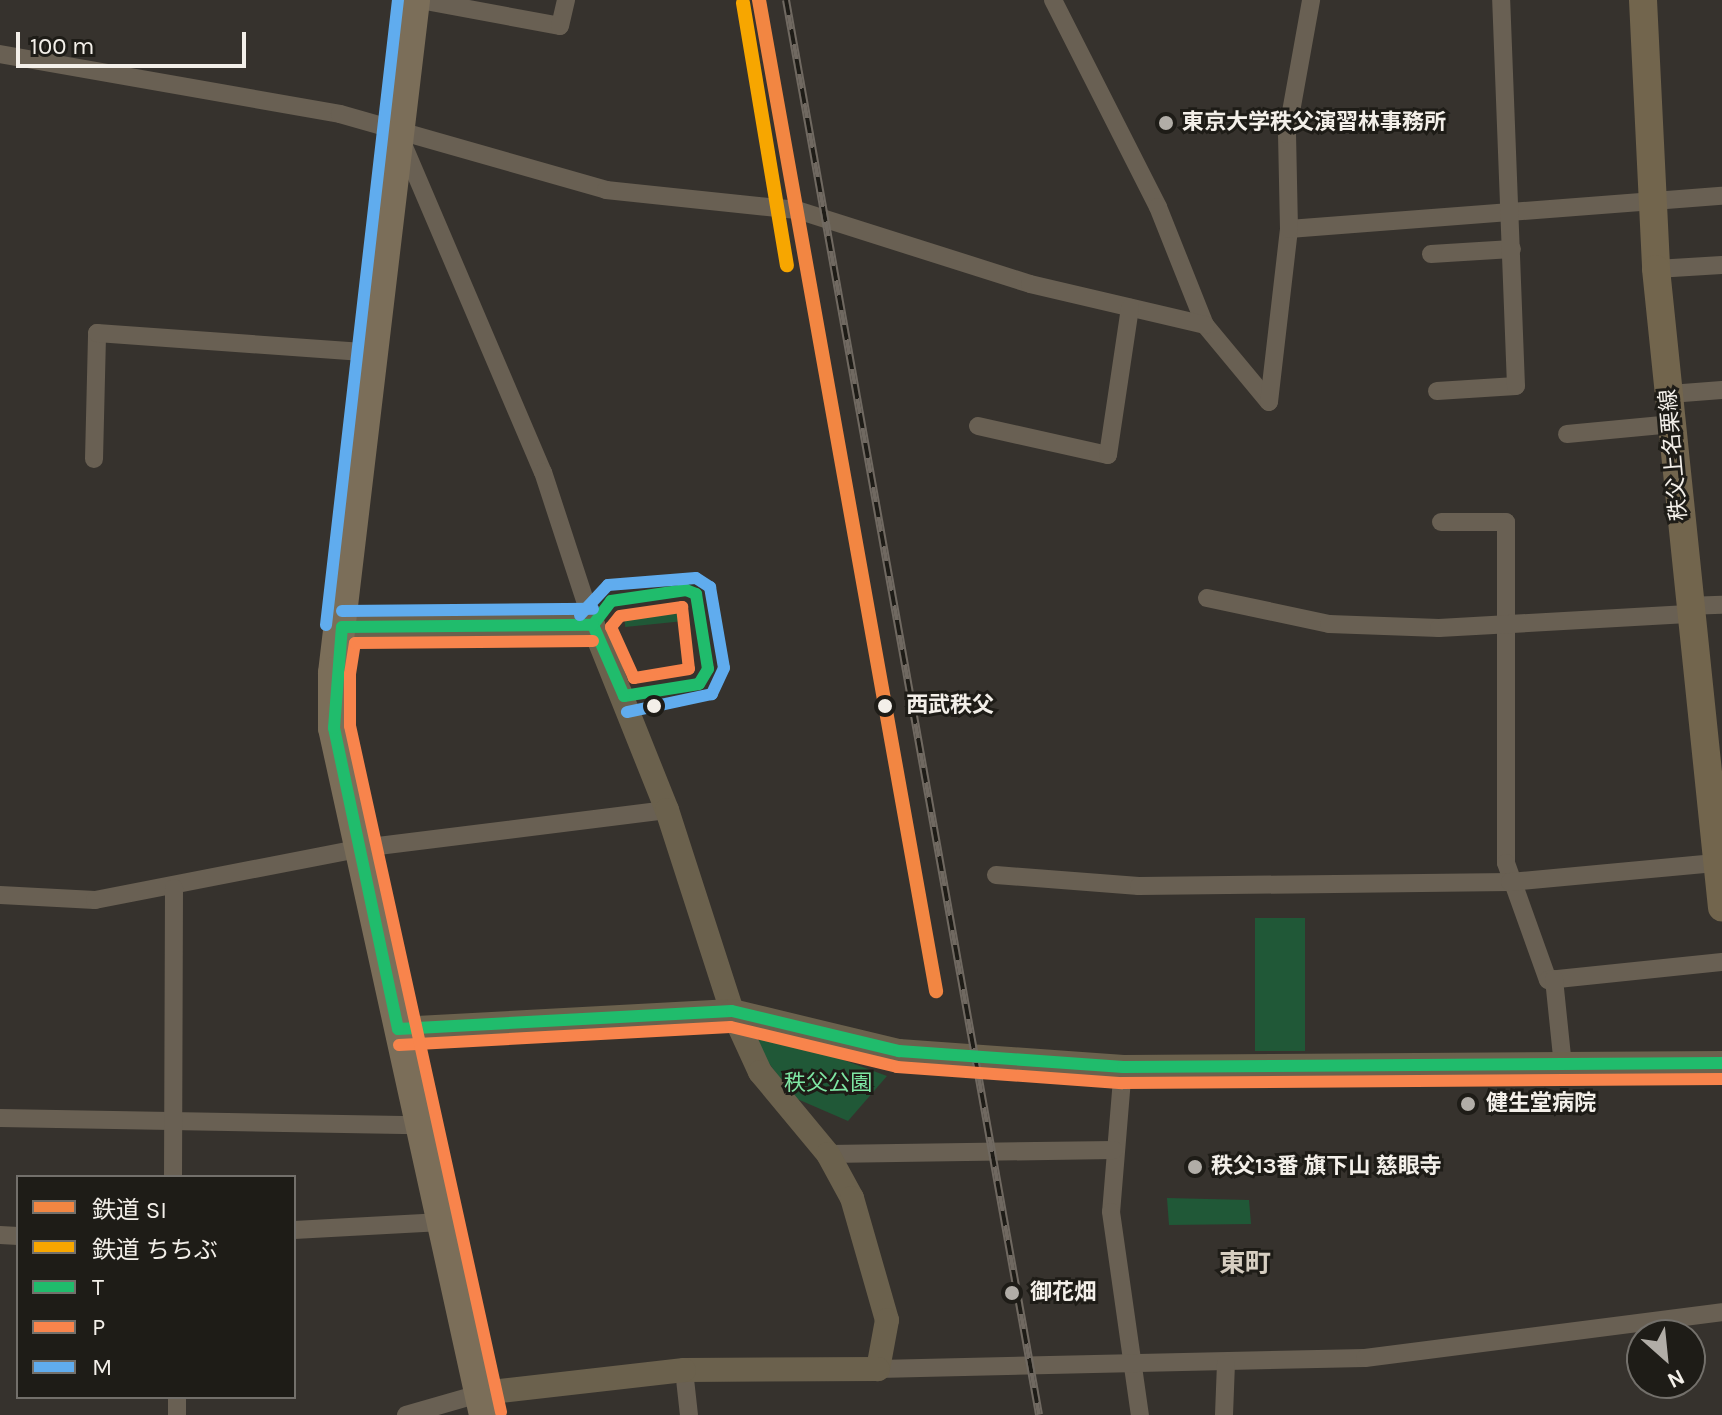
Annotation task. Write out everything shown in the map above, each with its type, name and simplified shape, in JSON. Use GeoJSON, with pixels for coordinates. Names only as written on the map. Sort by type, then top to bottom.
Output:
{"type":"FeatureCollection","features":[{"type":"Feature","properties":{"kind":"highway"},"geometry":{"type":"LineString","coordinates":[[417,0],[398,132],[342,627],[334,728],[362,848],[418,1125],[483,1404]]}},
{"type":"Feature","properties":{"kind":"main road","name":"秩父上名栗線"},"geometry":{"type":"LineString","coordinates":[[1643,0],[1656,269],[1673,424],[1687,610],[1722,908]]}},
{"type":"Feature","properties":{"kind":"street"},"geometry":{"type":"LineString","coordinates":[[417,0],[560,26],[566,0]]}},
{"type":"Feature","properties":{"kind":"street"},"geometry":{"type":"LineString","coordinates":[[1053,0],[1158,207],[1205,325],[1269,402],[1289,229],[1287,134],[1311,0]]}},
{"type":"Feature","properties":{"kind":"street"},"geometry":{"type":"LineString","coordinates":[[1437,391],[1516,386],[1512,210],[1501,0]]}},
{"type":"Feature","properties":{"kind":"street"},"geometry":{"type":"LineString","coordinates":[[0,54],[340,114],[606,190],[797,210],[1130,308],[1205,325]]}},
{"type":"Feature","properties":{"kind":"street"},"geometry":{"type":"LineString","coordinates":[[398,132],[543,472],[593,625],[667,810],[732,1011],[760,1072],[828,1154],[852,1198],[887,1320],[878,1369]]}},
{"type":"Feature","properties":{"kind":"street"},"geometry":{"type":"LineString","coordinates":[[1289,229],[1722,196]]}},
{"type":"Feature","properties":{"kind":"street"},"geometry":{"type":"LineString","coordinates":[[1431,254],[1512,249]]}},
{"type":"Feature","properties":{"kind":"street"},"geometry":{"type":"LineString","coordinates":[[1656,269],[1722,265]]}},
{"type":"Feature","properties":{"kind":"street"},"geometry":{"type":"LineString","coordinates":[[978,426],[1108,455],[1130,308]]}},
{"type":"Feature","properties":{"kind":"street"},"geometry":{"type":"LineString","coordinates":[[94,459],[97,333],[373,353]]}},
{"type":"Feature","properties":{"kind":"street"},"geometry":{"type":"LineString","coordinates":[[1670,394],[1722,390]]}},
{"type":"Feature","properties":{"kind":"street"},"geometry":{"type":"LineString","coordinates":[[1567,434],[1673,424]]}},
{"type":"Feature","properties":{"kind":"street"},"geometry":{"type":"LineString","coordinates":[[1441,522],[1506,522],[1510,629],[1510,882],[1548,980],[1722,962]]}},
{"type":"Feature","properties":{"kind":"street"},"geometry":{"type":"LineString","coordinates":[[1207,598],[1329,624],[1510,629],[1722,605]]}},
{"type":"Feature","properties":{"kind":"street"},"geometry":{"type":"LineString","coordinates":[[342,627],[593,625]]}},
{"type":"Feature","properties":{"kind":"street"},"geometry":{"type":"LineString","coordinates":[[0,895],[95,900],[174,888],[362,848],[667,810]]}},
{"type":"Feature","properties":{"kind":"street"},"geometry":{"type":"LineString","coordinates":[[996,875],[1139,886],[1510,882],[1717,851]]}},
{"type":"Feature","properties":{"kind":"street"},"geometry":{"type":"LineString","coordinates":[[173,1175],[174,888]]}},
{"type":"Feature","properties":{"kind":"street"},"geometry":{"type":"LineString","coordinates":[[1554,979],[1563,1066]]}},
{"type":"Feature","properties":{"kind":"street"},"geometry":{"type":"LineString","coordinates":[[398,1029],[732,1011],[899,1051],[1123,1067],[1722,1063]]}},
{"type":"Feature","properties":{"kind":"street"},"geometry":{"type":"LineString","coordinates":[[1123,1067],[1114,1150],[1112,1233],[1140,1415]]}},
{"type":"Feature","properties":{"kind":"street"},"geometry":{"type":"LineString","coordinates":[[0,1118],[418,1125]]}},
{"type":"Feature","properties":{"kind":"street"},"geometry":{"type":"LineString","coordinates":[[828,1154],[1114,1150]]}},
{"type":"Feature","properties":{"kind":"street"},"geometry":{"type":"LineString","coordinates":[[296,1230],[442,1222]]}},
{"type":"Feature","properties":{"kind":"street"},"geometry":{"type":"LineString","coordinates":[[406,1415],[684,1370],[1133,1366],[1365,1358],[1722,1312]]}},
{"type":"Feature","properties":{"kind":"street"},"geometry":{"type":"LineString","coordinates":[[1224,1415],[1226,1364]]}},
{"type":"Feature","properties":{"kind":"street"},"geometry":{"type":"LineString","coordinates":[[684,1370],[689,1415]]}},
{"type":"Feature","properties":{"kind":"green space"},"geometry":{"type":"Polygon","coordinates":[[[683,612],[684,621],[625,627],[624,618],[683,612]]]}},
{"type":"Feature","properties":{"kind":"green space"},"geometry":{"type":"Polygon","coordinates":[[[1255,918],[1305,918],[1305,1051],[1255,1051],[1255,918]]]}},
{"type":"Feature","properties":{"kind":"green space","name":"秩父公園"},"geometry":{"type":"Polygon","coordinates":[[[760,1035],[803,1045],[887,1076],[848,1121],[795,1098],[758,1049],[760,1035]]]}},
{"type":"Feature","properties":{"kind":"green space"},"geometry":{"type":"Polygon","coordinates":[[[1167,1198],[1249,1200],[1251,1224],[1169,1225],[1167,1198]]]}},
{"type":"Feature","properties":{"kind":"railway"},"geometry":{"type":"LineString","coordinates":[[786,0],[1039,1415]]}},
{"type":"Feature","properties":{"kind":"rail line","name":"SI"},"geometry":{"type":"LineString","coordinates":[[759,0],[936,991]]}},
{"type":"Feature","properties":{"kind":"rail line","name":"ちちぶ"},"geometry":{"type":"LineString","coordinates":[[743,3],[787,265]]}},
{"type":"Feature","properties":{"kind":"transit line","name":"M"},"geometry":{"type":"LineString","coordinates":[[326,625],[398,0]]}},
{"type":"Feature","properties":{"kind":"transit line","name":"M"},"geometry":{"type":"LineString","coordinates":[[580,615],[608,585],[696,578],[710,587],[724,668],[712,694],[627,712]]}},
{"type":"Feature","properties":{"kind":"transit line","name":"T"},"geometry":{"type":"LineString","coordinates":[[686,590],[696,594],[708,669],[699,684],[624,696],[593,625],[611,601],[686,590]]}},
{"type":"Feature","properties":{"kind":"transit line","name":"P"},"geometry":{"type":"LineString","coordinates":[[682,607],[689,669],[634,678],[611,627],[620,616],[682,607]]}},
{"type":"Feature","properties":{"kind":"transit line","name":"M"},"geometry":{"type":"LineString","coordinates":[[342,611],[593,609]]}},
{"type":"Feature","properties":{"kind":"transit line","name":"T"},"geometry":{"type":"LineString","coordinates":[[398,1029],[334,728],[342,627],[593,625]]}},
{"type":"Feature","properties":{"kind":"transit line","name":"P"},"geometry":{"type":"LineString","coordinates":[[501,1412],[350,726],[350,674],[355,643],[593,641]]}},
{"type":"Feature","properties":{"kind":"transit line","name":"T"},"geometry":{"type":"LineString","coordinates":[[398,1029],[732,1011],[899,1051],[1123,1067],[1722,1063]]}},
{"type":"Feature","properties":{"kind":"transit line","name":"P"},"geometry":{"type":"LineString","coordinates":[[399,1045],[731,1027],[897,1067],[1122,1083],[1722,1079]]}},
{"type":"Feature","properties":{"kind":"place","name":"東京大学秩父演習林事務所"},"geometry":{"type":"Point","coordinates":[1166,123]}},
{"type":"Feature","properties":{"kind":"place","name":"西武秩父"},"geometry":{"type":"Point","coordinates":[885,706]}},
{"type":"Feature","properties":{"kind":"place","name":"健生堂病院"},"geometry":{"type":"Point","coordinates":[1468,1104]}},
{"type":"Feature","properties":{"kind":"place","name":"秩父13番 旗下山 慈眼寺"},"geometry":{"type":"Point","coordinates":[1195,1167]}},
{"type":"Feature","properties":{"kind":"place","name":"御花畑"},"geometry":{"type":"Point","coordinates":[1012,1293]}},
{"type":"Feature","properties":{"kind":"district","name":"東町"},"geometry":{"type":"Point","coordinates":[1245,1264]}}]}
